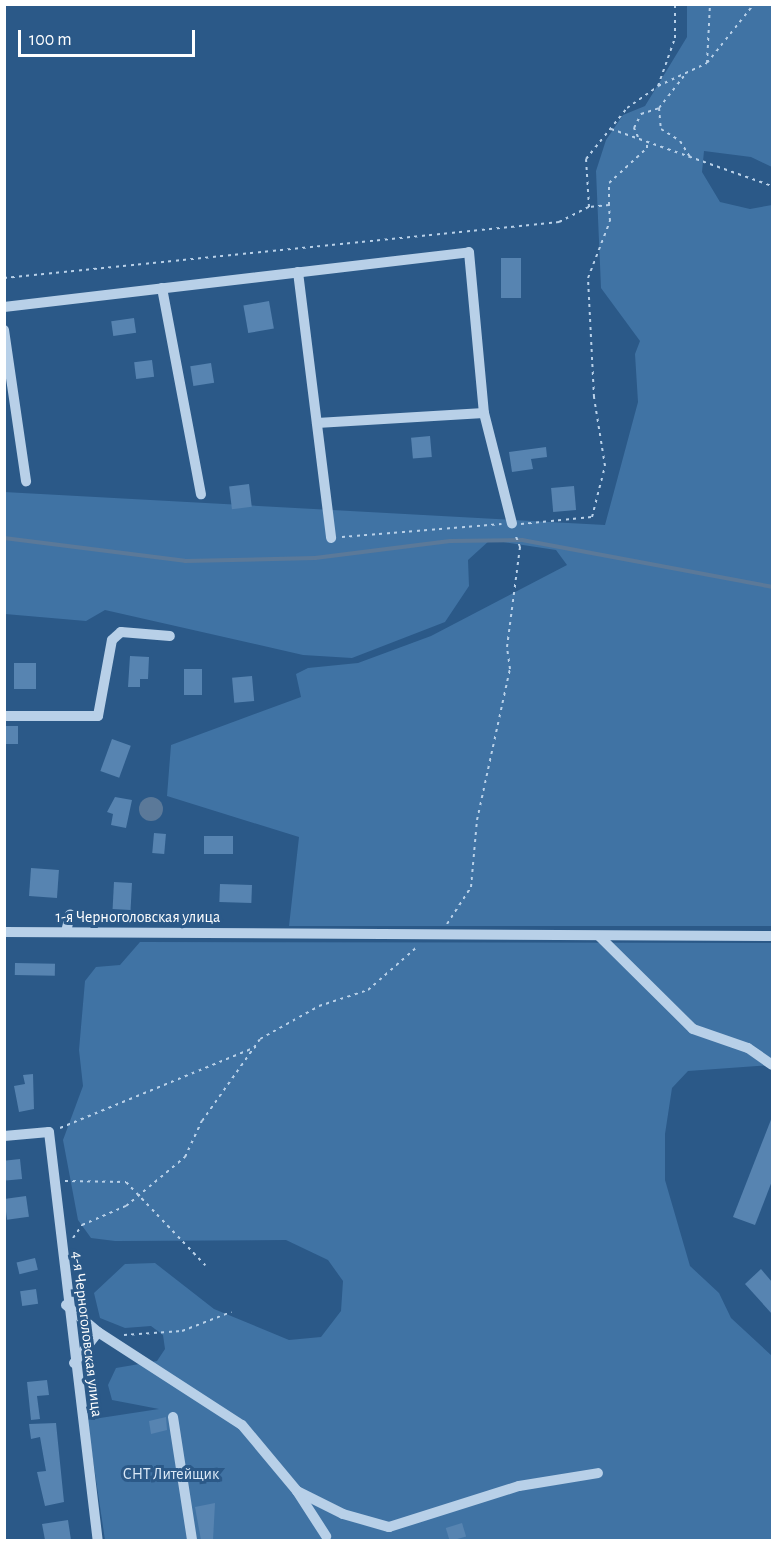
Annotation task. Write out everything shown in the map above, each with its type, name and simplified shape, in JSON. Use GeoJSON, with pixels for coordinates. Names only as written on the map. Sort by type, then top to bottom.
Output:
{"type":"FeatureCollection","features":[{"type":"Feature","properties":{"kind":"street"},"geometry":{"type":"LineString","coordinates":[[4,307],[469,252],[484,412],[512,524]]}},
{"type":"Feature","properties":{"kind":"street"},"geometry":{"type":"LineString","coordinates":[[298,272],[331,538]]}},
{"type":"Feature","properties":{"kind":"street"},"geometry":{"type":"LineString","coordinates":[[162,288],[201,494]]}},
{"type":"Feature","properties":{"kind":"street"},"geometry":{"type":"LineString","coordinates":[[4,330],[26,482]]}},
{"type":"Feature","properties":{"kind":"street"},"geometry":{"type":"LineString","coordinates":[[317,423],[484,412]]}},
{"type":"Feature","properties":{"kind":"street"},"geometry":{"type":"LineString","coordinates":[[4,716],[98,716],[112,640],[121,632],[170,636]]}},
{"type":"Feature","properties":{"kind":"street"},"geometry":{"type":"LineString","coordinates":[[66,932],[70,914]]}},
{"type":"Feature","properties":{"kind":"street","name":"1-я Черноголовская улица"},"geometry":{"type":"LineString","coordinates":[[4,932],[772,936]]}},
{"type":"Feature","properties":{"kind":"street"},"geometry":{"type":"LineString","coordinates":[[599,936],[693,1029],[748,1048],[772,1065]]}},
{"type":"Feature","properties":{"kind":"street"},"geometry":{"type":"LineString","coordinates":[[4,1136],[49,1132]]}},
{"type":"Feature","properties":{"kind":"street","name":"4-я Черноголовская улица"},"geometry":{"type":"LineString","coordinates":[[49,1132],[66,1305],[98,1540]]}},
{"type":"Feature","properties":{"kind":"street"},"geometry":{"type":"LineString","coordinates":[[66,1305],[98,1332],[242,1425],[297,1491],[326,1536]]}},
{"type":"Feature","properties":{"kind":"street"},"geometry":{"type":"LineString","coordinates":[[74,1363],[98,1332]]}},
{"type":"Feature","properties":{"kind":"street"},"geometry":{"type":"LineString","coordinates":[[173,1417],[192,1540]]}},
{"type":"Feature","properties":{"kind":"street"},"geometry":{"type":"LineString","coordinates":[[297,1491],[343,1514],[389,1527],[530,1484],[598,1473]]}},
{"type":"Feature","properties":{"kind":"path"},"geometry":{"type":"LineString","coordinates":[[658,86],[675,38],[675,4]]}},
{"type":"Feature","properties":{"kind":"path"},"geometry":{"type":"LineString","coordinates":[[707,63],[710,4]]}},
{"type":"Feature","properties":{"kind":"path"},"geometry":{"type":"LineString","coordinates":[[690,157],[661,129],[659,108],[674,83],[707,63],[754,4]]}},
{"type":"Feature","properties":{"kind":"path"},"geometry":{"type":"LineString","coordinates":[[589,207],[586,159],[627,108],[658,86],[692,72]]}},
{"type":"Feature","properties":{"kind":"path"},"geometry":{"type":"LineString","coordinates":[[638,137],[634,128],[641,114],[659,108]]}},
{"type":"Feature","properties":{"kind":"path"},"geometry":{"type":"LineString","coordinates":[[611,129],[772,186]]}},
{"type":"Feature","properties":{"kind":"path"},"geometry":{"type":"LineString","coordinates":[[331,538],[512,524],[584,521],[596,505],[605,466],[594,397],[588,278],[610,226],[609,183],[647,148],[646,141]]}},
{"type":"Feature","properties":{"kind":"path"},"geometry":{"type":"LineString","coordinates":[[4,278],[559,222],[589,207],[609,205]]}},
{"type":"Feature","properties":{"kind":"path"},"geometry":{"type":"LineString","coordinates":[[442,933],[471,887],[477,820],[510,669],[507,647],[520,546],[512,524]]}},
{"type":"Feature","properties":{"kind":"path"},"geometry":{"type":"LineString","coordinates":[[62,1260],[82,1225],[126,1206],[137,1194],[185,1157],[202,1121],[270,1031],[295,1018],[368,990],[423,942]]}},
{"type":"Feature","properties":{"kind":"path"},"geometry":{"type":"LineString","coordinates":[[49,1132],[257,1047]]}},
{"type":"Feature","properties":{"kind":"path"},"geometry":{"type":"LineString","coordinates":[[53,1173],[78,1185],[126,1182],[205,1265]]}},
{"type":"Feature","properties":{"kind":"path"},"geometry":{"type":"LineString","coordinates":[[98,1332],[134,1336],[182,1331],[231,1312]]}},
{"type":"Feature","properties":{"kind":"green space"},"geometry":{"type":"Polygon","coordinates":[[[687,5],[772,5],[772,167],[751,157],[704,151],[702,172],[720,202],[750,209],[772,205],[772,926],[289,926],[299,837],[167,796],[171,745],[301,697],[296,674],[308,668],[358,663],[431,636],[567,565],[556,550],[490,540],[468,560],[469,586],[445,622],[352,658],[303,655],[105,610],[86,621],[5,614],[4,492],[605,525],[638,402],[635,354],[640,341],[601,288],[596,171],[606,140],[623,115],[645,106],[687,37],[687,5]]]}},
{"type":"Feature","properties":{"kind":"green space","name":"СНТ Литейщик"},"geometry":{"type":"Polygon","coordinates":[[[140,942],[772,943],[772,1065],[688,1071],[672,1088],[665,1134],[665,1180],[690,1266],[719,1293],[731,1318],[772,1356],[772,1540],[105,1540],[87,1420],[159,1409],[112,1400],[108,1385],[116,1368],[157,1361],[165,1349],[163,1335],[151,1326],[125,1328],[100,1318],[94,1293],[125,1264],[155,1263],[214,1309],[289,1340],[321,1337],[341,1311],[343,1281],[328,1260],[286,1240],[115,1241],[91,1238],[78,1220],[63,1140],[83,1086],[79,1050],[85,981],[96,967],[120,965],[140,942]]]}},
{"type":"Feature","properties":{"kind":"shaded area"},"geometry":{"type":"Polygon","coordinates":[[[151,797],[159,801],[163,809],[159,817],[151,821],[143,817],[139,809],[143,801],[151,797]]]}},
{"type":"Feature","properties":{"kind":"building"},"geometry":{"type":"Polygon","coordinates":[[[501,258],[521,258],[521,298],[501,298],[501,258]]]}},
{"type":"Feature","properties":{"kind":"building"},"geometry":{"type":"Polygon","coordinates":[[[269,301],[274,329],[248,333],[243,306],[269,301]]]}},
{"type":"Feature","properties":{"kind":"building"},"geometry":{"type":"Polygon","coordinates":[[[134,318],[136,333],[113,336],[111,321],[134,318]]]}},
{"type":"Feature","properties":{"kind":"building"},"geometry":{"type":"Polygon","coordinates":[[[152,360],[154,377],[136,379],[134,362],[152,360]]]}},
{"type":"Feature","properties":{"kind":"building"},"geometry":{"type":"Polygon","coordinates":[[[211,363],[214,383],[193,386],[190,366],[211,363]]]}},
{"type":"Feature","properties":{"kind":"building"},"geometry":{"type":"Polygon","coordinates":[[[430,436],[432,457],[413,459],[411,438],[430,436]]]}},
{"type":"Feature","properties":{"kind":"building"},"geometry":{"type":"Polygon","coordinates":[[[546,447],[547,457],[531,459],[533,469],[512,472],[509,452],[546,447]]]}},
{"type":"Feature","properties":{"kind":"building"},"geometry":{"type":"Polygon","coordinates":[[[249,484],[252,507],[232,509],[229,486],[249,484]]]}},
{"type":"Feature","properties":{"kind":"building"},"geometry":{"type":"Polygon","coordinates":[[[574,486],[576,510],[553,512],[551,488],[574,486]]]}},
{"type":"Feature","properties":{"kind":"building"},"geometry":{"type":"Polygon","coordinates":[[[130,656],[149,657],[148,679],[140,679],[140,687],[128,687],[130,656]]]}},
{"type":"Feature","properties":{"kind":"building"},"geometry":{"type":"Polygon","coordinates":[[[14,663],[36,663],[36,689],[14,689],[14,663]]]}},
{"type":"Feature","properties":{"kind":"building"},"geometry":{"type":"Polygon","coordinates":[[[184,669],[202,669],[202,695],[184,695],[184,669]]]}},
{"type":"Feature","properties":{"kind":"building"},"geometry":{"type":"Polygon","coordinates":[[[252,676],[254,701],[234,703],[232,678],[252,676]]]}},
{"type":"Feature","properties":{"kind":"building"},"geometry":{"type":"Polygon","coordinates":[[[4,726],[18,726],[18,744],[4,744],[4,726]]]}},
{"type":"Feature","properties":{"kind":"building"},"geometry":{"type":"Polygon","coordinates":[[[112,739],[131,746],[119,778],[100,771],[112,739]]]}},
{"type":"Feature","properties":{"kind":"building"},"geometry":{"type":"Polygon","coordinates":[[[115,797],[132,800],[126,828],[111,825],[113,814],[107,812],[115,797]]]}},
{"type":"Feature","properties":{"kind":"building"},"geometry":{"type":"Polygon","coordinates":[[[154,833],[166,834],[164,854],[152,853],[154,833]]]}},
{"type":"Feature","properties":{"kind":"building"},"geometry":{"type":"Polygon","coordinates":[[[204,836],[233,836],[233,854],[204,854],[204,836]]]}},
{"type":"Feature","properties":{"kind":"building"},"geometry":{"type":"Polygon","coordinates":[[[31,868],[59,870],[57,898],[29,896],[31,868]]]}},
{"type":"Feature","properties":{"kind":"building"},"geometry":{"type":"Polygon","coordinates":[[[114,882],[132,883],[131,910],[113,909],[114,882]]]}},
{"type":"Feature","properties":{"kind":"building"},"geometry":{"type":"Polygon","coordinates":[[[220,884],[252,885],[251,903],[219,902],[220,884]]]}},
{"type":"Feature","properties":{"kind":"building"},"geometry":{"type":"Polygon","coordinates":[[[15,963],[55,964],[55,976],[15,975],[15,963]]]}},
{"type":"Feature","properties":{"kind":"building"},"geometry":{"type":"Polygon","coordinates":[[[33,1074],[34,1109],[19,1112],[14,1086],[25,1084],[23,1075],[33,1074]]]}},
{"type":"Feature","properties":{"kind":"building"},"geometry":{"type":"Polygon","coordinates":[[[772,1117],[772,1181],[755,1225],[733,1217],[772,1117]]]}},
{"type":"Feature","properties":{"kind":"building"},"geometry":{"type":"Polygon","coordinates":[[[20,1159],[22,1179],[6,1181],[4,1161],[20,1159]]]}},
{"type":"Feature","properties":{"kind":"building"},"geometry":{"type":"Polygon","coordinates":[[[26,1196],[29,1217],[7,1220],[4,1199],[26,1196]]]}},
{"type":"Feature","properties":{"kind":"building"},"geometry":{"type":"Polygon","coordinates":[[[35,1258],[38,1270],[19,1274],[17,1263],[35,1258]]]}},
{"type":"Feature","properties":{"kind":"building"},"geometry":{"type":"Polygon","coordinates":[[[761,1269],[772,1282],[772,1314],[745,1284],[761,1269]]]}},
{"type":"Feature","properties":{"kind":"building"},"geometry":{"type":"Polygon","coordinates":[[[36,1289],[38,1304],[22,1306],[20,1291],[36,1289]]]}},
{"type":"Feature","properties":{"kind":"building"},"geometry":{"type":"Polygon","coordinates":[[[47,1380],[49,1395],[37,1396],[40,1419],[31,1420],[27,1382],[47,1380]]]}},
{"type":"Feature","properties":{"kind":"building"},"geometry":{"type":"Polygon","coordinates":[[[166,1417],[167,1430],[151,1434],[149,1421],[166,1417]]]}},
{"type":"Feature","properties":{"kind":"building"},"geometry":{"type":"Polygon","coordinates":[[[56,1423],[64,1502],[45,1506],[37,1472],[46,1471],[40,1437],[31,1439],[29,1424],[56,1423]]]}},
{"type":"Feature","properties":{"kind":"building"},"geometry":{"type":"Polygon","coordinates":[[[215,1503],[213,1540],[201,1540],[195,1507],[215,1503]]]}},
{"type":"Feature","properties":{"kind":"building"},"geometry":{"type":"Polygon","coordinates":[[[68,1520],[71,1540],[45,1540],[42,1524],[68,1520]]]}},
{"type":"Feature","properties":{"kind":"building"},"geometry":{"type":"Polygon","coordinates":[[[462,1523],[466,1536],[449,1540],[446,1528],[462,1523]]]}},
{"type":"Feature","properties":{"kind":"waterway"},"geometry":{"type":"LineString","coordinates":[[4,538],[185,561],[315,558],[450,541],[522,540],[772,587]]}}]}
